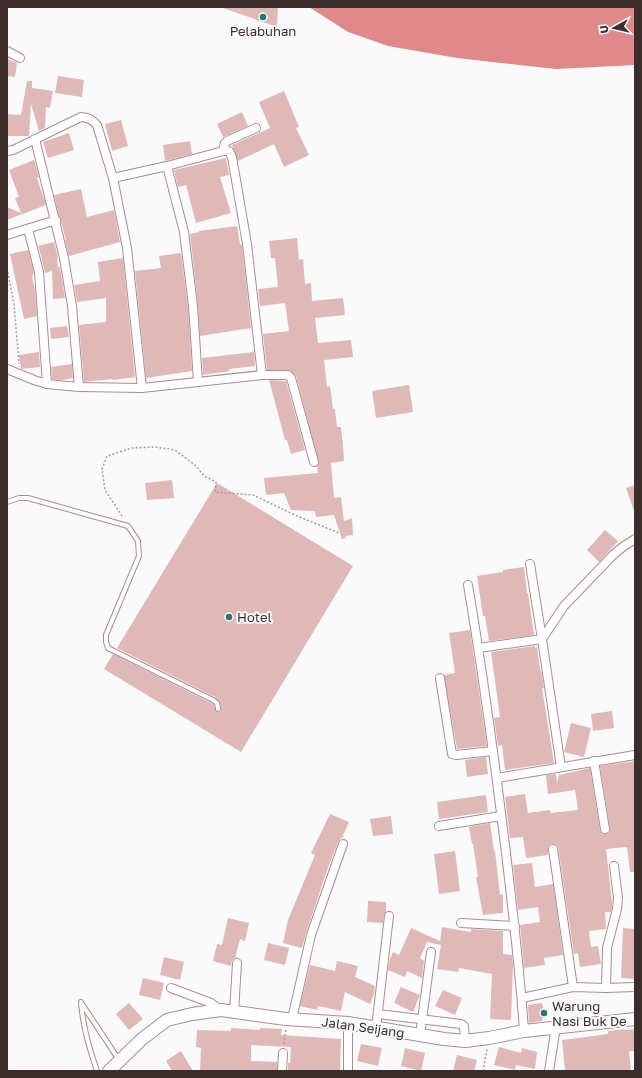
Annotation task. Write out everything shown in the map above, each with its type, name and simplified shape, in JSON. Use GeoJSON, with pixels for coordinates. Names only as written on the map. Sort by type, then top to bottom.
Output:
{"type":"FeatureCollection","features":[{"type":"Feature","properties":{"kind":"main road","name":"Jalan Seijang"},"geometry":{"type":"LineString","coordinates":[[116,1067],[142,1039],[167,1020],[192,1014],[221,1010],[290,1019],[348,1023],[465,1041],[524,1031],[635,1019]]}},
{"type":"Feature","properties":{"kind":"street"},"geometry":{"type":"LineString","coordinates":[[7,51],[20,58]]}},
{"type":"Feature","properties":{"kind":"street"},"geometry":{"type":"LineString","coordinates":[[7,151],[13,150],[77,118],[89,118],[97,125],[113,178],[127,248],[142,388]]}},
{"type":"Feature","properties":{"kind":"street"},"geometry":{"type":"LineString","coordinates":[[223,151],[225,143],[256,128]]}},
{"type":"Feature","properties":{"kind":"street"},"geometry":{"type":"LineString","coordinates":[[35,139],[56,220],[64,258],[72,306],[79,387]]}},
{"type":"Feature","properties":{"kind":"street"},"geometry":{"type":"LineString","coordinates":[[113,178],[167,166],[223,151],[229,152],[232,156],[247,244],[262,375]]}},
{"type":"Feature","properties":{"kind":"street"},"geometry":{"type":"LineString","coordinates":[[167,166],[184,232],[193,306],[198,382]]}},
{"type":"Feature","properties":{"kind":"street"},"geometry":{"type":"LineString","coordinates":[[7,235],[56,220]]}},
{"type":"Feature","properties":{"kind":"street"},"geometry":{"type":"LineString","coordinates":[[28,229],[39,272],[47,384]]}},
{"type":"Feature","properties":{"kind":"street"},"geometry":{"type":"LineString","coordinates":[[7,369],[47,384],[79,387],[142,388],[262,375],[288,375],[291,378],[314,462]]}},
{"type":"Feature","properties":{"kind":"street"},"geometry":{"type":"LineString","coordinates":[[479,648],[542,639],[564,606],[614,554],[635,539]]}},
{"type":"Feature","properties":{"kind":"street"},"geometry":{"type":"LineString","coordinates":[[530,564],[561,767]]}},
{"type":"Feature","properties":{"kind":"street"},"geometry":{"type":"LineString","coordinates":[[468,585],[479,648],[497,778],[515,926],[524,1031]]}},
{"type":"Feature","properties":{"kind":"street"},"geometry":{"type":"LineString","coordinates":[[440,678],[452,754],[454,756],[493,751]]}},
{"type":"Feature","properties":{"kind":"street"},"geometry":{"type":"LineString","coordinates":[[497,778],[635,755]]}},
{"type":"Feature","properties":{"kind":"street"},"geometry":{"type":"LineString","coordinates":[[594,762],[605,829]]}},
{"type":"Feature","properties":{"kind":"street"},"geometry":{"type":"LineString","coordinates":[[439,826],[501,816]]}},
{"type":"Feature","properties":{"kind":"street"},"geometry":{"type":"LineString","coordinates":[[290,1019],[310,935],[343,844]]}},
{"type":"Feature","properties":{"kind":"street"},"geometry":{"type":"LineString","coordinates":[[553,849],[573,987]]}},
{"type":"Feature","properties":{"kind":"street"},"geometry":{"type":"LineString","coordinates":[[606,988],[607,948],[617,909],[618,898],[614,866]]}},
{"type":"Feature","properties":{"kind":"street"},"geometry":{"type":"LineString","coordinates":[[376,1028],[389,916]]}},
{"type":"Feature","properties":{"kind":"street"},"geometry":{"type":"LineString","coordinates":[[461,923],[515,926]]}},
{"type":"Feature","properties":{"kind":"street"},"geometry":{"type":"LineString","coordinates":[[420,1035],[431,952]]}},
{"type":"Feature","properties":{"kind":"street"},"geometry":{"type":"LineString","coordinates":[[234,1012],[237,963]]}},
{"type":"Feature","properties":{"kind":"street"},"geometry":{"type":"LineString","coordinates":[[522,998],[573,987],[635,987]]}},
{"type":"Feature","properties":{"kind":"street"},"geometry":{"type":"LineString","coordinates":[[171,988],[206,1001],[221,1010]]}},
{"type":"Feature","properties":{"kind":"street"},"geometry":{"type":"LineString","coordinates":[[378,1014],[461,1024],[464,1026],[465,1041]]}},
{"type":"Feature","properties":{"kind":"street"},"geometry":{"type":"LineString","coordinates":[[348,1023],[348,1071]]}},
{"type":"Feature","properties":{"kind":"street"},"geometry":{"type":"LineString","coordinates":[[550,1071],[556,1027]]}},
{"type":"Feature","properties":{"kind":"street"},"geometry":{"type":"LineString","coordinates":[[282,1071],[283,1054]]}},
{"type":"Feature","properties":{"kind":"lane"},"geometry":{"type":"LineString","coordinates":[[7,502],[19,498],[28,498],[128,526],[138,541],[139,556],[106,635],[108,648],[213,700],[217,704],[218,709]]}},
{"type":"Feature","properties":{"kind":"lane"},"geometry":{"type":"LineString","coordinates":[[98,1071],[83,1026],[81,1002],[116,1067]]}},
{"type":"Feature","properties":{"kind":"path"},"geometry":{"type":"LineString","coordinates":[[7,268],[14,304],[19,374]]}},
{"type":"Feature","properties":{"kind":"path"},"geometry":{"type":"LineString","coordinates":[[128,526],[105,490],[102,469],[107,456],[132,448],[155,447],[175,450],[196,465],[204,476],[216,482],[215,492],[253,495],[297,516],[339,533]]}},
{"type":"Feature","properties":{"kind":"path"},"geometry":{"type":"LineString","coordinates":[[283,1054],[290,1019]]}},
{"type":"Feature","properties":{"kind":"path"},"geometry":{"type":"LineString","coordinates":[[483,1071],[489,1038]]}},
{"type":"Feature","properties":{"kind":"shaded area"},"geometry":{"type":"Polygon","coordinates":[[[309,7],[635,7],[635,65],[556,69],[457,58],[388,46],[348,32],[309,7]]]}},
{"type":"Feature","properties":{"kind":"building","name":"Pelabuhan"},"geometry":{"type":"Polygon","coordinates":[[[278,7],[277,27],[223,8],[278,7]]]}},
{"type":"Feature","properties":{"kind":"building"},"geometry":{"type":"Polygon","coordinates":[[[7,59],[17,63],[15,77],[7,76],[7,59]]]}},
{"type":"Feature","properties":{"kind":"building"},"geometry":{"type":"Polygon","coordinates":[[[58,76],[84,80],[82,97],[55,93],[58,76]]]}},
{"type":"Feature","properties":{"kind":"building"},"geometry":{"type":"Polygon","coordinates":[[[27,81],[32,81],[32,88],[53,91],[50,108],[46,107],[45,128],[39,131],[31,104],[29,136],[7,136],[7,114],[21,115],[27,81]]]}},
{"type":"Feature","properties":{"kind":"building"},"geometry":{"type":"Polygon","coordinates":[[[284,91],[299,127],[296,128],[309,155],[284,167],[274,144],[238,161],[232,145],[270,128],[259,102],[284,91]]]}},
{"type":"Feature","properties":{"kind":"building"},"geometry":{"type":"Polygon","coordinates":[[[242,112],[248,126],[223,137],[217,124],[242,112]]]}},
{"type":"Feature","properties":{"kind":"building"},"geometry":{"type":"Polygon","coordinates":[[[121,120],[128,146],[112,151],[105,124],[121,120]]]}},
{"type":"Feature","properties":{"kind":"building"},"geometry":{"type":"Polygon","coordinates":[[[69,133],[74,150],[48,158],[43,142],[69,133]]]}},
{"type":"Feature","properties":{"kind":"building"},"geometry":{"type":"Polygon","coordinates":[[[190,141],[192,154],[165,161],[163,145],[190,141]]]}},
{"type":"Feature","properties":{"kind":"building"},"geometry":{"type":"Polygon","coordinates":[[[226,158],[229,175],[220,177],[231,213],[196,223],[186,185],[178,187],[174,170],[226,158]]]}},
{"type":"Feature","properties":{"kind":"building"},"geometry":{"type":"Polygon","coordinates":[[[34,160],[39,177],[37,178],[46,205],[7,220],[7,207],[21,213],[15,198],[19,197],[9,170],[34,160]]]}},
{"type":"Feature","properties":{"kind":"building"},"geometry":{"type":"Polygon","coordinates":[[[81,189],[87,217],[114,210],[120,242],[69,256],[54,195],[81,189]]]}},
{"type":"Feature","properties":{"kind":"building"},"geometry":{"type":"Polygon","coordinates":[[[237,226],[240,244],[242,245],[251,328],[200,336],[190,234],[199,231],[237,226]]]}},
{"type":"Feature","properties":{"kind":"building"},"geometry":{"type":"Polygon","coordinates":[[[297,238],[299,260],[303,259],[305,284],[311,283],[312,301],[343,298],[345,315],[315,318],[318,343],[351,340],[353,357],[324,360],[327,387],[330,386],[337,427],[341,427],[343,444],[344,461],[331,463],[334,498],[341,497],[344,521],[352,518],[353,535],[345,536],[346,538],[342,539],[334,515],[316,517],[315,511],[291,510],[284,493],[266,495],[264,478],[318,473],[317,466],[319,463],[296,376],[290,370],[267,370],[263,334],[289,331],[285,303],[260,306],[258,289],[278,287],[275,258],[271,258],[269,241],[297,238]]]}},
{"type":"Feature","properties":{"kind":"building"},"geometry":{"type":"Polygon","coordinates":[[[54,242],[65,298],[53,299],[52,271],[45,273],[38,246],[54,242]]]}},
{"type":"Feature","properties":{"kind":"building"},"geometry":{"type":"Polygon","coordinates":[[[28,250],[34,273],[32,277],[35,290],[37,316],[24,319],[10,254],[28,250]]]}},
{"type":"Feature","properties":{"kind":"building"},"geometry":{"type":"Polygon","coordinates":[[[181,253],[188,307],[192,371],[146,378],[135,271],[161,268],[159,256],[181,253]]]}},
{"type":"Feature","properties":{"kind":"building"},"geometry":{"type":"Polygon","coordinates":[[[123,258],[135,377],[84,382],[79,325],[106,322],[106,298],[77,302],[74,285],[100,281],[98,262],[123,258]]]}},
{"type":"Feature","properties":{"kind":"building"},"geometry":{"type":"Polygon","coordinates":[[[67,326],[69,337],[51,339],[50,328],[67,326]]]}},
{"type":"Feature","properties":{"kind":"building"},"geometry":{"type":"Polygon","coordinates":[[[39,352],[40,367],[21,369],[19,355],[39,352]]]}},
{"type":"Feature","properties":{"kind":"building"},"geometry":{"type":"Polygon","coordinates":[[[254,352],[255,366],[229,369],[230,371],[203,375],[202,358],[254,352]]]}},
{"type":"Feature","properties":{"kind":"building"},"geometry":{"type":"Polygon","coordinates":[[[72,364],[73,378],[61,380],[52,379],[51,367],[72,364]]]}},
{"type":"Feature","properties":{"kind":"building"},"geometry":{"type":"Polygon","coordinates":[[[269,380],[286,381],[305,450],[291,454],[287,440],[285,440],[269,380]]]}},
{"type":"Feature","properties":{"kind":"building"},"geometry":{"type":"Polygon","coordinates":[[[409,385],[413,412],[376,418],[372,391],[409,385]]]}},
{"type":"Feature","properties":{"kind":"building"},"geometry":{"type":"Polygon","coordinates":[[[172,480],[174,498],[147,500],[145,483],[172,480]]]}},
{"type":"Feature","properties":{"kind":"building","name":"Hotel"},"geometry":{"type":"Polygon","coordinates":[[[217,483],[353,566],[241,752],[104,669],[113,654],[211,703],[214,705],[216,712],[221,711],[220,702],[215,697],[117,648],[217,483]]]}},
{"type":"Feature","properties":{"kind":"building"},"geometry":{"type":"Polygon","coordinates":[[[635,485],[635,511],[634,511],[626,488],[635,485]]]}},
{"type":"Feature","properties":{"kind":"building"},"geometry":{"type":"Polygon","coordinates":[[[605,530],[618,541],[599,562],[587,550],[605,530]]]}},
{"type":"Feature","properties":{"kind":"building"},"geometry":{"type":"Polygon","coordinates":[[[524,567],[534,635],[489,641],[485,616],[483,616],[477,576],[524,567]]]}},
{"type":"Feature","properties":{"kind":"building"},"geometry":{"type":"Polygon","coordinates":[[[470,630],[487,746],[457,749],[444,675],[455,673],[449,633],[470,630]]]}},
{"type":"Feature","properties":{"kind":"building"},"geometry":{"type":"Polygon","coordinates":[[[535,646],[535,648],[537,647],[544,688],[542,688],[554,763],[505,770],[502,745],[498,746],[494,718],[500,717],[491,652],[535,646]]]}},
{"type":"Feature","properties":{"kind":"building"},"geometry":{"type":"Polygon","coordinates":[[[612,711],[614,728],[593,731],[591,714],[612,711]]]}},
{"type":"Feature","properties":{"kind":"building"},"geometry":{"type":"Polygon","coordinates":[[[571,723],[591,728],[584,757],[564,752],[571,723]]]}},
{"type":"Feature","properties":{"kind":"building"},"geometry":{"type":"Polygon","coordinates":[[[486,757],[488,774],[467,777],[465,760],[486,757]]]}},
{"type":"Feature","properties":{"kind":"building"},"geometry":{"type":"Polygon","coordinates":[[[635,761],[635,872],[630,872],[627,847],[606,849],[612,908],[611,912],[605,912],[606,929],[589,931],[591,947],[598,946],[601,964],[580,967],[578,953],[574,954],[558,846],[553,844],[549,845],[548,855],[526,858],[523,837],[510,838],[505,797],[525,794],[528,813],[550,810],[551,813],[578,810],[575,790],[548,794],[546,775],[556,774],[557,783],[559,775],[590,768],[600,830],[603,834],[606,834],[610,831],[610,828],[600,766],[635,761]]]}},
{"type":"Feature","properties":{"kind":"building"},"geometry":{"type":"Polygon","coordinates":[[[486,795],[488,812],[439,819],[437,802],[486,795]]]}},
{"type":"Feature","properties":{"kind":"building"},"geometry":{"type":"Polygon","coordinates":[[[330,814],[349,822],[342,838],[338,842],[327,870],[302,948],[283,943],[288,920],[315,855],[311,853],[330,814]]]}},
{"type":"Feature","properties":{"kind":"building"},"geometry":{"type":"Polygon","coordinates":[[[391,816],[393,834],[373,836],[370,819],[391,816]]]}},
{"type":"Feature","properties":{"kind":"building"},"geometry":{"type":"Polygon","coordinates":[[[490,823],[500,895],[503,894],[503,913],[483,915],[476,877],[478,877],[473,844],[469,827],[490,823]]]}},
{"type":"Feature","properties":{"kind":"building"},"geometry":{"type":"Polygon","coordinates":[[[455,851],[460,891],[439,894],[434,854],[455,851]]]}},
{"type":"Feature","properties":{"kind":"building"},"geometry":{"type":"Polygon","coordinates":[[[532,863],[535,887],[553,884],[563,955],[544,958],[545,965],[524,968],[520,925],[540,922],[538,907],[518,910],[513,865],[532,863]]]}},
{"type":"Feature","properties":{"kind":"building"},"geometry":{"type":"Polygon","coordinates":[[[368,901],[386,902],[386,912],[383,923],[367,922],[368,901]]]}},
{"type":"Feature","properties":{"kind":"building"},"geometry":{"type":"Polygon","coordinates":[[[228,918],[249,923],[245,941],[240,939],[235,958],[232,960],[231,966],[213,961],[217,944],[222,945],[228,918]]]}},
{"type":"Feature","properties":{"kind":"building"},"geometry":{"type":"Polygon","coordinates":[[[442,927],[471,932],[471,929],[503,931],[503,954],[512,955],[513,965],[511,1020],[490,1019],[492,974],[459,968],[458,972],[437,969],[441,945],[427,942],[420,958],[424,961],[422,978],[407,971],[405,977],[388,970],[393,952],[399,955],[411,928],[440,941],[442,927]]]}},
{"type":"Feature","properties":{"kind":"building"},"geometry":{"type":"Polygon","coordinates":[[[623,928],[635,929],[635,979],[621,978],[623,928]]]}},
{"type":"Feature","properties":{"kind":"building"},"geometry":{"type":"Polygon","coordinates":[[[268,943],[289,948],[285,965],[264,960],[268,943]]]}},
{"type":"Feature","properties":{"kind":"building"},"geometry":{"type":"Polygon","coordinates":[[[164,957],[184,962],[180,980],[160,975],[164,957]]]}},
{"type":"Feature","properties":{"kind":"building"},"geometry":{"type":"Polygon","coordinates":[[[337,961],[358,966],[355,977],[375,986],[370,1004],[345,992],[341,1011],[318,1006],[317,1010],[300,1006],[310,965],[335,971],[337,961]]]}},
{"type":"Feature","properties":{"kind":"building"},"geometry":{"type":"Polygon","coordinates":[[[143,978],[164,983],[160,1000],[139,995],[143,978]]]}},
{"type":"Feature","properties":{"kind":"building"},"geometry":{"type":"Polygon","coordinates":[[[401,987],[420,995],[413,1012],[394,1003],[401,987]]]}},
{"type":"Feature","properties":{"kind":"building"},"geometry":{"type":"Polygon","coordinates":[[[443,990],[462,998],[455,1015],[435,1006],[443,990]]]}},
{"type":"Feature","properties":{"kind":"building"},"geometry":{"type":"Polygon","coordinates":[[[129,1003],[143,1019],[129,1030],[116,1014],[129,1003]]]}},
{"type":"Feature","properties":{"kind":"building"},"geometry":{"type":"Polygon","coordinates":[[[542,1003],[545,1016],[543,1016],[542,1021],[529,1023],[528,1005],[542,1003]]]}},
{"type":"Feature","properties":{"kind":"building"},"geometry":{"type":"Polygon","coordinates":[[[231,1028],[260,1030],[260,1028],[282,1029],[281,1035],[341,1039],[340,1071],[288,1071],[291,1047],[251,1045],[251,1061],[277,1062],[277,1071],[200,1071],[201,1048],[196,1047],[197,1030],[231,1031],[231,1028]]]}},
{"type":"Feature","properties":{"kind":"building"},"geometry":{"type":"Polygon","coordinates":[[[635,1029],[635,1051],[629,1051],[631,1071],[565,1071],[562,1040],[608,1034],[608,1031],[635,1029]]]}},
{"type":"Feature","properties":{"kind":"building"},"geometry":{"type":"Polygon","coordinates":[[[361,1044],[382,1048],[378,1066],[357,1061],[361,1044]]]}},
{"type":"Feature","properties":{"kind":"building"},"geometry":{"type":"Polygon","coordinates":[[[499,1047],[521,1053],[522,1048],[537,1052],[535,1069],[516,1065],[515,1070],[494,1065],[499,1047]]]}},
{"type":"Feature","properties":{"kind":"building"},"geometry":{"type":"Polygon","coordinates":[[[405,1048],[425,1053],[421,1071],[401,1066],[405,1048]]]}},
{"type":"Feature","properties":{"kind":"building"},"geometry":{"type":"Polygon","coordinates":[[[181,1051],[193,1071],[172,1071],[166,1061],[181,1051]]]}},
{"type":"Feature","properties":{"kind":"building"},"geometry":{"type":"Polygon","coordinates":[[[457,1055],[477,1060],[474,1071],[453,1071],[457,1055]]]}},
{"type":"Feature","properties":{"kind":"place","name":"Pelabuhan"},"geometry":{"type":"Point","coordinates":[263,17]}},
{"type":"Feature","properties":{"kind":"place","name":"Hotel"},"geometry":{"type":"Point","coordinates":[229,617]}},
{"type":"Feature","properties":{"kind":"place","name":"Warung Nasi Buk De"},"geometry":{"type":"Point","coordinates":[544,1013]}}]}
